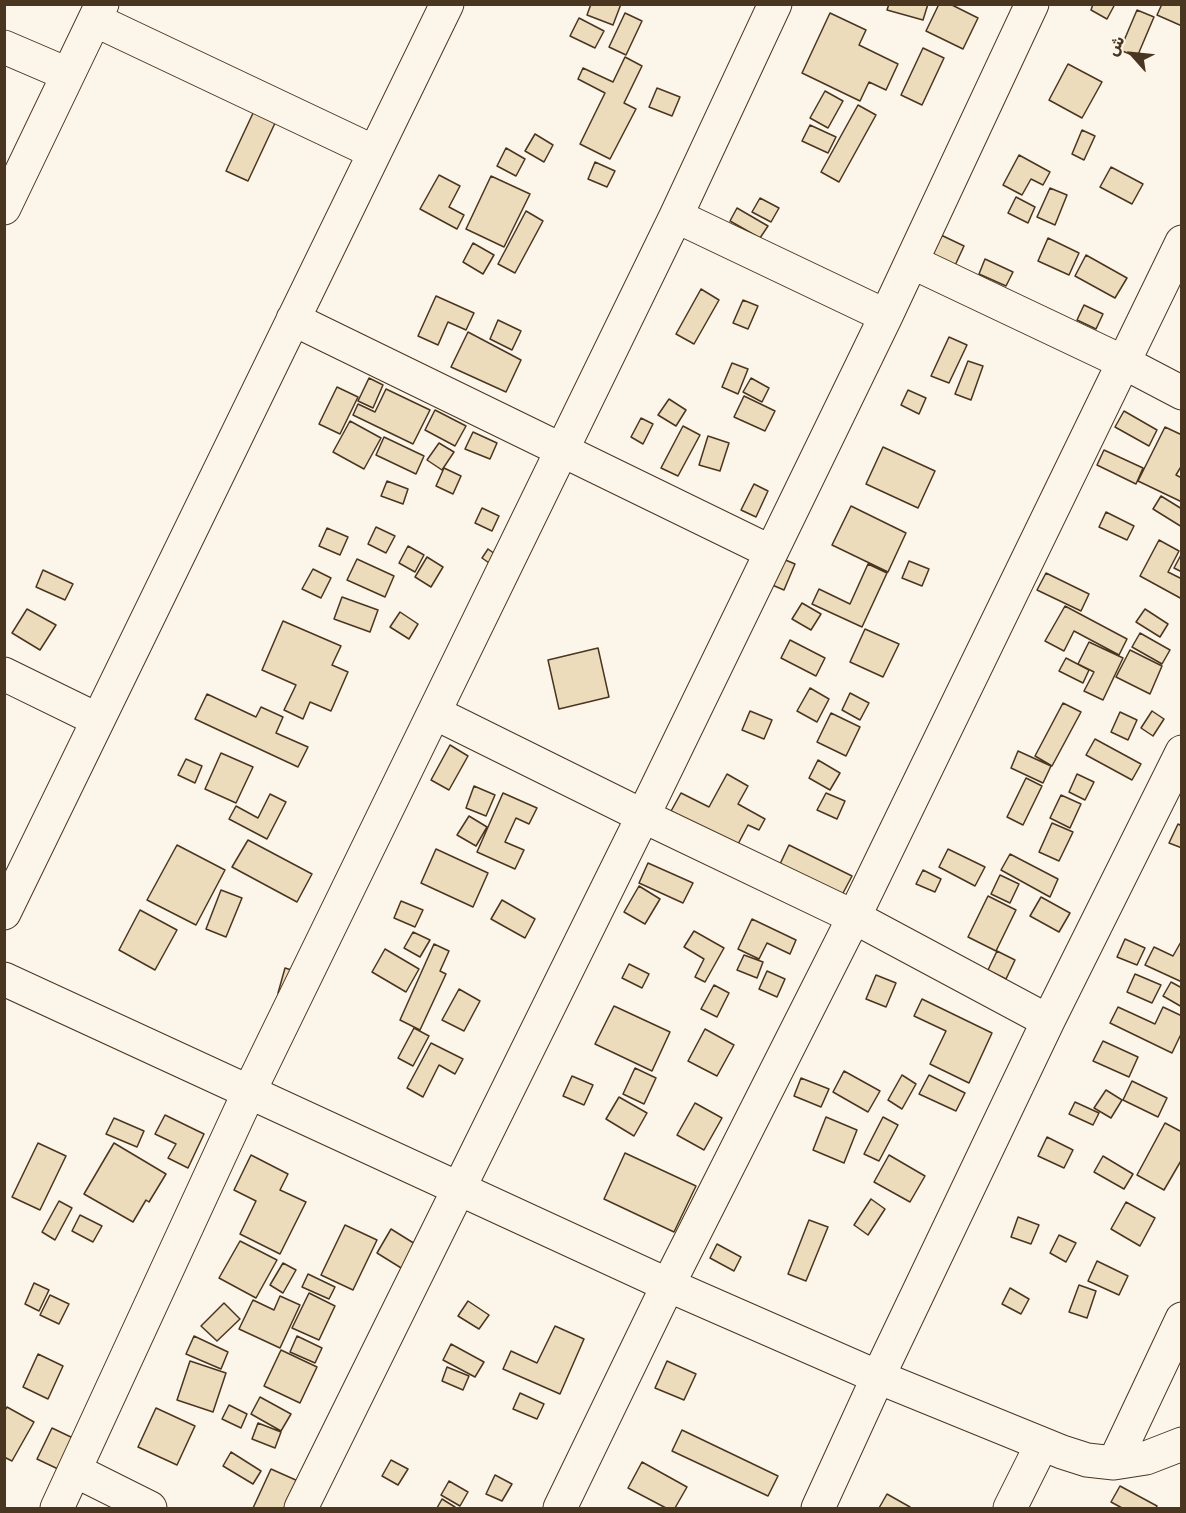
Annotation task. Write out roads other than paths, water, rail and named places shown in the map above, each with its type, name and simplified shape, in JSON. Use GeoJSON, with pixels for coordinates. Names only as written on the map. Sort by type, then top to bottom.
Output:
{"type":"FeatureCollection","features":[{"type":"Feature","properties":{"kind":"street"},"geometry":{"type":"LineString","coordinates":[[4,913],[447,4]]}},
{"type":"Feature","properties":{"kind":"street"},"geometry":{"type":"LineString","coordinates":[[57,1509],[249,1092],[563,450],[775,4]]}},
{"type":"Feature","properties":{"kind":"street"},"geometry":{"type":"LineString","coordinates":[[301,1509],[460,1190],[886,316],[1032,4]]}},
{"type":"Feature","properties":{"kind":"street"},"geometry":{"type":"LineString","coordinates":[[4,208],[98,12],[374,152]]}},
{"type":"Feature","properties":{"kind":"street"},"geometry":{"type":"LineString","coordinates":[[4,46],[67,74]]}},
{"type":"Feature","properties":{"kind":"street"},"geometry":{"type":"LineString","coordinates":[[676,216],[886,316]]}},
{"type":"Feature","properties":{"kind":"street"},"geometry":{"type":"LineString","coordinates":[[560,1509],[668,1285],[854,917],[1182,242]]}},
{"type":"Feature","properties":{"kind":"street"},"geometry":{"type":"LineString","coordinates":[[912,262],[1123,362],[1182,393]]}},
{"type":"Feature","properties":{"kind":"street"},"geometry":{"type":"LineString","coordinates":[[293,319],[771,552]]}},
{"type":"Feature","properties":{"kind":"street"},"geometry":{"type":"LineString","coordinates":[[4,674],[98,720]]}},
{"type":"Feature","properties":{"kind":"street"},"geometry":{"type":"LineString","coordinates":[[435,713],[854,917],[1048,1021]]}},
{"type":"Feature","properties":{"kind":"street"},"geometry":{"type":"LineString","coordinates":[[818,1509],[878,1377],[1048,1021],[1182,753]]}},
{"type":"Feature","properties":{"kind":"street"},"geometry":{"type":"LineString","coordinates":[[4,979],[668,1285],[878,1377],[1042,1444],[1088,1460],[1114,1463],[1146,1458],[1182,1444]]}},
{"type":"Feature","properties":{"kind":"street"},"geometry":{"type":"LineString","coordinates":[[1114,1463],[1182,1319]]}},
{"type":"Feature","properties":{"kind":"street"},"geometry":{"type":"LineString","coordinates":[[1010,1509],[1042,1444]]}},
{"type":"Feature","properties":{"kind":"street"},"geometry":{"type":"LineString","coordinates":[[76,1471],[150,1509]]}}]}
